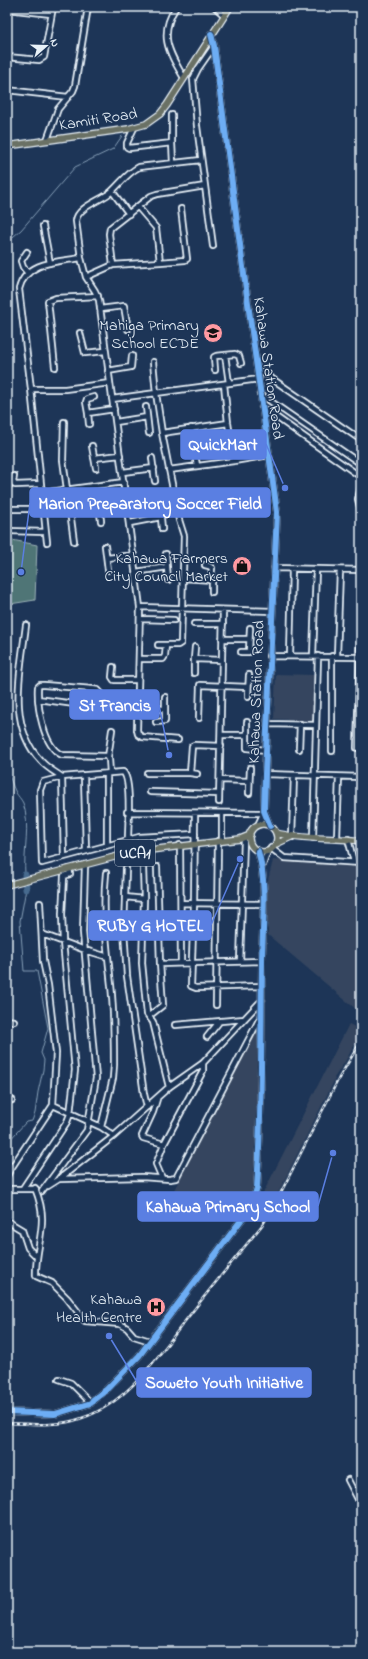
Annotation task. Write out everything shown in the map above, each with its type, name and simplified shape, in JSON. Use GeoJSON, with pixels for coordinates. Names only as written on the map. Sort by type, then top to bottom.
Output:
{"type":"FeatureCollection","features":[{"type":"Feature","properties":{"kind":"main road","name":"Kamiti Road"},"geometry":{"type":"LineString","coordinates":[[7,146],[113,132],[146,124],[160,114],[167,105],[211,34],[230,7]]}},
{"type":"Feature","properties":{"kind":"main road"},"geometry":{"type":"LineString","coordinates":[[251,844],[250,835],[254,828],[266,825],[270,826],[276,833],[291,837],[337,838],[361,841]]}},
{"type":"Feature","properties":{"kind":"main road"},"geometry":{"type":"LineString","coordinates":[[276,833],[276,844]]}},
{"type":"Feature","properties":{"kind":"main road","name":"UCA1"},"geometry":{"type":"LineString","coordinates":[[8,884],[122,855],[195,843],[242,839],[250,835]]}},
{"type":"Feature","properties":{"kind":"main road"},"geometry":{"type":"LineString","coordinates":[[242,839],[251,844],[258,851],[269,850],[276,844],[291,837]]}},
{"type":"Feature","properties":{"kind":"street"},"geometry":{"type":"LineString","coordinates":[[7,57],[39,60],[44,57],[53,7]]}},
{"type":"Feature","properties":{"kind":"street"},"geometry":{"type":"LineString","coordinates":[[47,140],[58,109],[75,86],[88,7]]}},
{"type":"Feature","properties":{"kind":"street"},"geometry":{"type":"LineString","coordinates":[[176,7],[168,20],[167,40],[171,55],[184,78]]}},
{"type":"Feature","properties":{"kind":"street"},"geometry":{"type":"LineString","coordinates":[[215,7],[224,15]]}},
{"type":"Feature","properties":{"kind":"street"},"geometry":{"type":"LineString","coordinates":[[7,9],[52,14]]}},
{"type":"Feature","properties":{"kind":"street","name":"Kahawa Station Road"},"geometry":{"type":"LineString","coordinates":[[211,34],[214,46],[277,512],[269,656],[264,812],[258,826]]}},
{"type":"Feature","properties":{"kind":"street"},"geometry":{"type":"LineString","coordinates":[[213,246],[201,160],[193,80],[198,69],[214,46]]}},
{"type":"Feature","properties":{"kind":"street"},"geometry":{"type":"LineString","coordinates":[[7,90],[68,97]]}},
{"type":"Feature","properties":{"kind":"street"},"geometry":{"type":"LineString","coordinates":[[172,115],[173,163]]}},
{"type":"Feature","properties":{"kind":"street"},"geometry":{"type":"LineString","coordinates":[[134,128],[127,143],[127,147],[129,148],[172,143]]}},
{"type":"Feature","properties":{"kind":"street"},"geometry":{"type":"LineString","coordinates":[[178,740],[142,737],[138,734],[140,607],[134,554],[98,296],[86,277],[81,258],[76,218],[93,202],[112,191],[132,171],[139,167],[201,160]]}},
{"type":"Feature","properties":{"kind":"street"},"geometry":{"type":"LineString","coordinates":[[113,265],[110,228],[153,195],[205,186]]}},
{"type":"Feature","properties":{"kind":"street"},"geometry":{"type":"LineString","coordinates":[[112,191],[129,214]]}},
{"type":"Feature","properties":{"kind":"street"},"geometry":{"type":"LineString","coordinates":[[138,207],[156,228],[160,262]]}},
{"type":"Feature","properties":{"kind":"street"},"geometry":{"type":"LineString","coordinates":[[86,277],[113,265],[187,259],[181,209]]}},
{"type":"Feature","properties":{"kind":"street"},"geometry":{"type":"LineString","coordinates":[[43,226],[50,263]]}},
{"type":"Feature","properties":{"kind":"street"},"geometry":{"type":"LineString","coordinates":[[27,252],[21,261],[27,272]]}},
{"type":"Feature","properties":{"kind":"street"},"geometry":{"type":"LineString","coordinates":[[47,542],[19,293],[20,284],[27,272],[39,265],[81,258]]}},
{"type":"Feature","properties":{"kind":"street"},"geometry":{"type":"LineString","coordinates":[[55,367],[48,301],[56,298],[98,296]]}},
{"type":"Feature","properties":{"kind":"street"},"geometry":{"type":"LineString","coordinates":[[100,309],[124,306],[128,329]]}},
{"type":"Feature","properties":{"kind":"street"},"geometry":{"type":"LineString","coordinates":[[80,333],[85,353],[105,351]]}},
{"type":"Feature","properties":{"kind":"street"},"geometry":{"type":"LineString","coordinates":[[215,370],[214,357],[232,353],[237,355],[240,363]]}},
{"type":"Feature","properties":{"kind":"street"},"geometry":{"type":"LineString","coordinates":[[225,355],[228,423],[234,461]]}},
{"type":"Feature","properties":{"kind":"street"},"geometry":{"type":"LineString","coordinates":[[108,371],[131,367],[132,356]]}},
{"type":"Feature","properties":{"kind":"street"},"geometry":{"type":"LineString","coordinates":[[153,362],[162,433],[179,520],[184,533],[181,643],[178,645],[158,645]]}},
{"type":"Feature","properties":{"kind":"street"},"geometry":{"type":"LineString","coordinates":[[258,369],[361,440]]}},
{"type":"Feature","properties":{"kind":"street"},"geometry":{"type":"LineString","coordinates":[[112,399],[259,379]]}},
{"type":"Feature","properties":{"kind":"street"},"geometry":{"type":"LineString","coordinates":[[31,390],[65,389],[110,383]]}},
{"type":"Feature","properties":{"kind":"street"},"geometry":{"type":"LineString","coordinates":[[260,394],[361,464]]}},
{"type":"Feature","properties":{"kind":"street"},"geometry":{"type":"LineString","coordinates":[[88,424],[86,402],[87,399],[94,397]]}},
{"type":"Feature","properties":{"kind":"street"},"geometry":{"type":"LineString","coordinates":[[146,407],[149,432]]}},
{"type":"Feature","properties":{"kind":"street"},"geometry":{"type":"LineString","coordinates":[[262,407],[361,477]]}},
{"type":"Feature","properties":{"kind":"street"},"geometry":{"type":"LineString","coordinates":[[88,413],[114,409]]}},
{"type":"Feature","properties":{"kind":"street"},"geometry":{"type":"LineString","coordinates":[[116,422],[147,417]]}},
{"type":"Feature","properties":{"kind":"street"},"geometry":{"type":"LineString","coordinates":[[64,422],[63,455],[66,489],[74,541]]}},
{"type":"Feature","properties":{"kind":"street"},"geometry":{"type":"LineString","coordinates":[[162,433],[228,423]]}},
{"type":"Feature","properties":{"kind":"street"},"geometry":{"type":"LineString","coordinates":[[191,428],[197,466]]}},
{"type":"Feature","properties":{"kind":"street"},"geometry":{"type":"LineString","coordinates":[[92,446],[96,468]]}},
{"type":"Feature","properties":{"kind":"street"},"geometry":{"type":"LineString","coordinates":[[94,458],[120,455]]}},
{"type":"Feature","properties":{"kind":"street"},"geometry":{"type":"LineString","coordinates":[[169,470],[270,455]]}},
{"type":"Feature","properties":{"kind":"street"},"geometry":{"type":"LineString","coordinates":[[152,458],[155,481]]}},
{"type":"Feature","properties":{"kind":"street"},"geometry":{"type":"LineString","coordinates":[[123,472],[154,468]]}},
{"type":"Feature","properties":{"kind":"street"},"geometry":{"type":"LineString","coordinates":[[14,476],[13,482],[15,485],[41,484]]}},
{"type":"Feature","properties":{"kind":"street"},"geometry":{"type":"LineString","coordinates":[[42,493],[124,482]]}},
{"type":"Feature","properties":{"kind":"street"},"geometry":{"type":"LineString","coordinates":[[361,487],[358,499],[361,511]]}},
{"type":"Feature","properties":{"kind":"street"},"geometry":{"type":"LineString","coordinates":[[98,497],[101,521]]}},
{"type":"Feature","properties":{"kind":"street"},"geometry":{"type":"LineString","coordinates":[[100,510],[127,507]]}},
{"type":"Feature","properties":{"kind":"street"},"geometry":{"type":"LineString","coordinates":[[160,507],[162,530]]}},
{"type":"Feature","properties":{"kind":"street"},"geometry":{"type":"LineString","coordinates":[[7,509],[44,509]]}},
{"type":"Feature","properties":{"kind":"street"},"geometry":{"type":"LineString","coordinates":[[130,523],[161,517]]}},
{"type":"Feature","properties":{"kind":"street"},"geometry":{"type":"LineString","coordinates":[[8,531],[46,532]]}},
{"type":"Feature","properties":{"kind":"street"},"geometry":{"type":"LineString","coordinates":[[105,546],[108,570]]}},
{"type":"Feature","properties":{"kind":"street"},"geometry":{"type":"LineString","coordinates":[[107,558],[134,554]]}},
{"type":"Feature","properties":{"kind":"street"},"geometry":{"type":"LineString","coordinates":[[166,554],[168,580]]}},
{"type":"Feature","properties":{"kind":"street"},"geometry":{"type":"LineString","coordinates":[[205,565],[212,568],[212,592]]}},
{"type":"Feature","properties":{"kind":"street"},"geometry":{"type":"LineString","coordinates":[[136,572],[167,567]]}},
{"type":"Feature","properties":{"kind":"street"},"geometry":{"type":"LineString","coordinates":[[274,568],[361,570]]}},
{"type":"Feature","properties":{"kind":"street"},"geometry":{"type":"LineString","coordinates":[[290,656],[292,569]]}},
{"type":"Feature","properties":{"kind":"street"},"geometry":{"type":"LineString","coordinates":[[313,838],[316,725],[316,569]]}},
{"type":"Feature","properties":{"kind":"street"},"geometry":{"type":"LineString","coordinates":[[332,751],[340,570]]}},
{"type":"Feature","properties":{"kind":"street"},"geometry":{"type":"LineString","coordinates":[[183,578],[211,580]]}},
{"type":"Feature","properties":{"kind":"street"},"geometry":{"type":"LineString","coordinates":[[140,607],[272,611]]}},
{"type":"Feature","properties":{"kind":"street"},"geometry":{"type":"LineString","coordinates":[[219,802],[223,610]]}},
{"type":"Feature","properties":{"kind":"street"},"geometry":{"type":"LineString","coordinates":[[358,748],[361,611]]}},
{"type":"Feature","properties":{"kind":"street"},"geometry":{"type":"LineString","coordinates":[[140,619],[174,620]]}},
{"type":"Feature","properties":{"kind":"street"},"geometry":{"type":"LineString","coordinates":[[194,624],[223,624]]}},
{"type":"Feature","properties":{"kind":"street"},"geometry":{"type":"LineString","coordinates":[[26,625],[19,685],[19,713],[25,734],[35,754],[47,767],[62,777]]}},
{"type":"Feature","properties":{"kind":"street"},"geometry":{"type":"LineString","coordinates":[[241,652],[249,652],[250,628]]}},
{"type":"Feature","properties":{"kind":"street"},"geometry":{"type":"LineString","coordinates":[[222,639],[249,638]]}},
{"type":"Feature","properties":{"kind":"street"},"geometry":{"type":"LineString","coordinates":[[139,659],[163,659],[165,656],[166,645]]}},
{"type":"Feature","properties":{"kind":"street"},"geometry":{"type":"LineString","coordinates":[[194,674],[195,647]]}},
{"type":"Feature","properties":{"kind":"street"},"geometry":{"type":"LineString","coordinates":[[269,656],[360,657]]}},
{"type":"Feature","properties":{"kind":"street"},"geometry":{"type":"LineString","coordinates":[[194,659],[222,660]]}},
{"type":"Feature","properties":{"kind":"street"},"geometry":{"type":"LineString","coordinates":[[112,667],[112,677],[114,680],[138,680]]}},
{"type":"Feature","properties":{"kind":"street"},"geometry":{"type":"LineString","coordinates":[[248,697],[249,675]]}},
{"type":"Feature","properties":{"kind":"street"},"geometry":{"type":"LineString","coordinates":[[108,757],[59,754],[52,746],[43,725],[38,699],[38,687],[44,684],[92,689],[98,690],[109,702],[138,703]]}},
{"type":"Feature","properties":{"kind":"street"},"geometry":{"type":"LineString","coordinates":[[199,718],[200,685],[248,687]]}},
{"type":"Feature","properties":{"kind":"street"},"geometry":{"type":"LineString","coordinates":[[156,722],[164,721],[165,697]]}},
{"type":"Feature","properties":{"kind":"street"},"geometry":{"type":"LineString","coordinates":[[38,699],[82,705]]}},
{"type":"Feature","properties":{"kind":"street"},"geometry":{"type":"LineString","coordinates":[[138,709],[164,709]]}},
{"type":"Feature","properties":{"kind":"street"},"geometry":{"type":"LineString","coordinates":[[247,722],[247,748],[266,750]]}},
{"type":"Feature","properties":{"kind":"street"},"geometry":{"type":"LineString","coordinates":[[267,724],[316,725]]}},
{"type":"Feature","properties":{"kind":"street"},"geometry":{"type":"LineString","coordinates":[[299,749],[300,724]]}},
{"type":"Feature","properties":{"kind":"street"},"geometry":{"type":"LineString","coordinates":[[107,844],[108,757],[112,730]]}},
{"type":"Feature","properties":{"kind":"street"},"geometry":{"type":"LineString","coordinates":[[221,734],[247,735]]}},
{"type":"Feature","properties":{"kind":"street"},"geometry":{"type":"LineString","coordinates":[[190,773],[192,746],[221,746]]}},
{"type":"Feature","properties":{"kind":"street"},"geometry":{"type":"LineString","coordinates":[[249,793],[250,768]]}},
{"type":"Feature","properties":{"kind":"street"},"geometry":{"type":"LineString","coordinates":[[128,839],[127,812],[129,792],[127,776],[123,772],[62,777],[43,782],[40,790],[42,861],[45,863],[107,844],[147,835],[195,834]]}},
{"type":"Feature","properties":{"kind":"street"},"geometry":{"type":"LineString","coordinates":[[148,773],[198,774]]}},
{"type":"Feature","properties":{"kind":"street"},"geometry":{"type":"LineString","coordinates":[[265,774],[361,777]]}},
{"type":"Feature","properties":{"kind":"street"},"geometry":{"type":"LineString","coordinates":[[84,776],[86,850]]}},
{"type":"Feature","properties":{"kind":"street"},"geometry":{"type":"LineString","coordinates":[[291,837],[294,776]]}},
{"type":"Feature","properties":{"kind":"street"},"geometry":{"type":"LineString","coordinates":[[62,777],[64,857]]}},
{"type":"Feature","properties":{"kind":"street"},"geometry":{"type":"LineString","coordinates":[[337,838],[339,777]]}},
{"type":"Feature","properties":{"kind":"street"},"geometry":{"type":"LineString","coordinates":[[220,780],[249,781]]}},
{"type":"Feature","properties":{"kind":"street"},"geometry":{"type":"LineString","coordinates":[[150,792],[219,794]]}},
{"type":"Feature","properties":{"kind":"street"},"geometry":{"type":"LineString","coordinates":[[127,812],[264,812]]}},
{"type":"Feature","properties":{"kind":"street","name":"Kahawa Station Road"},"geometry":{"type":"LineString","coordinates":[[264,812],[270,826]]}},
{"type":"Feature","properties":{"kind":"street"},"geometry":{"type":"LineString","coordinates":[[195,813],[191,986],[196,988],[262,986]]}},
{"type":"Feature","properties":{"kind":"street"},"geometry":{"type":"LineString","coordinates":[[216,1005],[216,962],[222,813]]}},
{"type":"Feature","properties":{"kind":"street"},"geometry":{"type":"LineString","coordinates":[[240,961],[243,904],[242,839]]}},
{"type":"Feature","properties":{"kind":"street"},"geometry":{"type":"LineString","coordinates":[[348,839],[354,862]]}},
{"type":"Feature","properties":{"kind":"street"},"geometry":{"type":"LineString","coordinates":[[180,845],[181,963]]}},
{"type":"Feature","properties":{"kind":"street"},"geometry":{"type":"LineString","coordinates":[[263,865],[269,850],[284,858],[361,862]]}},
{"type":"Feature","properties":{"kind":"street"},"geometry":{"type":"LineString","coordinates":[[7,1412],[55,1414],[91,1403],[139,1356],[234,1231],[246,1214],[252,1202],[257,1188],[260,1129],[263,865],[258,851]]}},
{"type":"Feature","properties":{"kind":"street"},"geometry":{"type":"LineString","coordinates":[[42,1191],[84,1136],[90,1122],[96,1078],[83,921],[85,865]]}},
{"type":"Feature","properties":{"kind":"street"},"geometry":{"type":"LineString","coordinates":[[143,867],[144,899],[142,963],[145,1000],[148,1016],[153,1022],[169,1087]]}},
{"type":"Feature","properties":{"kind":"street"},"geometry":{"type":"LineString","coordinates":[[148,1016],[163,1006],[157,867]]}},
{"type":"Feature","properties":{"kind":"street"},"geometry":{"type":"LineString","coordinates":[[126,868],[124,930],[127,976],[147,1107]]}},
{"type":"Feature","properties":{"kind":"street"},"geometry":{"type":"LineString","coordinates":[[23,1188],[67,1122],[70,1114],[75,1070],[63,942],[62,914],[64,876],[70,874],[69,869]]}},
{"type":"Feature","properties":{"kind":"street"},"geometry":{"type":"LineString","coordinates":[[101,1127],[113,1078],[114,1065],[113,1011],[104,917],[106,873]]}},
{"type":"Feature","properties":{"kind":"street"},"geometry":{"type":"LineString","coordinates":[[125,897],[144,899]]}},
{"type":"Feature","properties":{"kind":"street"},"geometry":{"type":"LineString","coordinates":[[7,1176],[52,1105],[56,1053],[48,985],[43,962],[40,903]]}},
{"type":"Feature","properties":{"kind":"street"},"geometry":{"type":"LineString","coordinates":[[181,903],[263,904]]}},
{"type":"Feature","properties":{"kind":"street"},"geometry":{"type":"LineString","coordinates":[[42,934],[85,950],[108,956]]}},
{"type":"Feature","properties":{"kind":"street"},"geometry":{"type":"LineString","coordinates":[[160,964],[262,961]]}},
{"type":"Feature","properties":{"kind":"street"},"geometry":{"type":"LineString","coordinates":[[42,1191],[114,1136],[169,1087],[203,1063],[262,1000]]}},
{"type":"Feature","properties":{"kind":"street"},"geometry":{"type":"LineString","coordinates":[[59,1179],[98,1177],[162,1178],[170,1180],[176,1178],[261,1016]]}},
{"type":"Feature","properties":{"kind":"street"},"geometry":{"type":"LineString","coordinates":[[175,1025],[244,1019]]}},
{"type":"Feature","properties":{"kind":"street"},"geometry":{"type":"LineString","coordinates":[[7,1020],[14,1021]]}},
{"type":"Feature","properties":{"kind":"street"},"geometry":{"type":"LineString","coordinates":[[207,1037],[219,1022]]}},
{"type":"Feature","properties":{"kind":"street"},"geometry":{"type":"LineString","coordinates":[[162,1178],[156,1165],[164,1144],[203,1071],[203,1063]]}},
{"type":"Feature","properties":{"kind":"street"},"geometry":{"type":"LineString","coordinates":[[157,1098],[153,1112],[142,1136],[143,1138],[164,1144]]}},
{"type":"Feature","properties":{"kind":"street"},"geometry":{"type":"LineString","coordinates":[[52,1105],[101,1127],[114,1136]]}},
{"type":"Feature","properties":{"kind":"street"},"geometry":{"type":"LineString","coordinates":[[7,1189],[35,1188],[42,1191]]}},
{"type":"Feature","properties":{"kind":"street"},"geometry":{"type":"LineString","coordinates":[[35,1188],[40,1199],[42,1218],[36,1276],[52,1283],[72,1304],[83,1320],[91,1323],[120,1324],[134,1336],[150,1341]]}},
{"type":"Feature","properties":{"kind":"street"},"geometry":{"type":"LineString","coordinates":[[7,1221],[22,1230],[28,1248],[37,1258]]}},
{"type":"Feature","properties":{"kind":"street"},"geometry":{"type":"LineString","coordinates":[[58,1380],[71,1383],[91,1403]]}},
{"type":"Feature","properties":{"kind":"street"},"geometry":{"type":"LineString","coordinates":[[348,1480],[361,1503]]}},
{"type":"Feature","properties":{"kind":"shaded area"},"geometry":{"type":"Polygon","coordinates":[[[276,674],[314,675],[313,721],[274,719],[276,674]]]}},
{"type":"Feature","properties":{"kind":"shaded area"},"geometry":{"type":"Polygon","coordinates":[[[273,860],[361,867],[361,1006],[357,1010],[268,935],[267,884],[273,860]]]}},
{"type":"Feature","properties":{"kind":"shaded area"},"geometry":{"type":"Polygon","coordinates":[[[259,1023],[258,1187],[249,1203],[218,1201],[184,1206],[183,1198],[174,1190],[259,1023]]]}},
{"type":"Feature","properties":{"kind":"shaded area"},"geometry":{"type":"Polygon","coordinates":[[[349,1024],[361,1030],[361,1033],[345,1062],[334,1078],[335,1079],[276,1197],[261,1220],[255,1209],[349,1024]]]}},
{"type":"Feature","properties":{"kind":"green space"},"geometry":{"type":"Polygon","coordinates":[[[7,539],[37,545],[35,600],[10,604],[7,601],[7,539]]]}},
{"type":"Feature","properties":{"kind":"waterway"},"geometry":{"type":"LineString","coordinates":[[7,242],[21,230],[75,167],[113,149],[122,136]]}},
{"type":"Feature","properties":{"kind":"waterway"},"geometry":{"type":"LineString","coordinates":[[7,769],[16,793],[23,803],[25,811],[27,829],[25,875]]}},
{"type":"Feature","properties":{"kind":"waterway"},"geometry":{"type":"LineString","coordinates":[[25,875],[26,889]]}},
{"type":"Feature","properties":{"kind":"waterway"},"geometry":{"type":"LineString","coordinates":[[7,1143],[26,1122],[32,1121],[35,1113],[43,1070],[44,1060],[41,1053],[48,1028],[37,971],[24,971],[20,921],[26,889]]}},
{"type":"Feature","properties":{"kind":"railway"},"geometry":{"type":"LineString","coordinates":[[7,1423],[64,1423],[99,1411],[115,1401],[129,1389],[155,1361],[207,1293],[263,1224],[274,1206],[339,1078],[361,1041]]}},
{"type":"Feature","properties":{"kind":"cycle path"},"geometry":{"type":"LineString","coordinates":[[211,34],[214,46],[277,512],[264,811],[270,826]]}},
{"type":"Feature","properties":{"kind":"cycle path"},"geometry":{"type":"LineString","coordinates":[[7,1412],[55,1414],[91,1403],[106,1390],[139,1356],[251,1207],[257,1188],[261,1104],[264,892],[258,851]]}},
{"type":"Feature","properties":{"kind":"place","name":"Mahiga Primary School ECDE"},"geometry":{"type":"Point","coordinates":[213,333]}},
{"type":"Feature","properties":{"kind":"place","name":"QuickMart"},"geometry":{"type":"Point","coordinates":[285,488]}},
{"type":"Feature","properties":{"kind":"place","name":"Kahawa Farmers City Council Market"},"geometry":{"type":"Point","coordinates":[242,566]}},
{"type":"Feature","properties":{"kind":"place","name":"Marion Preparatory Soccer Field"},"geometry":{"type":"Point","coordinates":[21,572]}},
{"type":"Feature","properties":{"kind":"place","name":"St Francis"},"geometry":{"type":"Point","coordinates":[169,755]}},
{"type":"Feature","properties":{"kind":"place","name":"RUBY G HOTEL"},"geometry":{"type":"Point","coordinates":[240,859]}},
{"type":"Feature","properties":{"kind":"place","name":"Kahawa Primary School"},"geometry":{"type":"Point","coordinates":[333,1153]}},
{"type":"Feature","properties":{"kind":"place","name":"Kahawa Health Centre"},"geometry":{"type":"Point","coordinates":[156,1307]}},
{"type":"Feature","properties":{"kind":"place","name":"Soweto Youth Initiative"},"geometry":{"type":"Point","coordinates":[109,1336]}}]}
